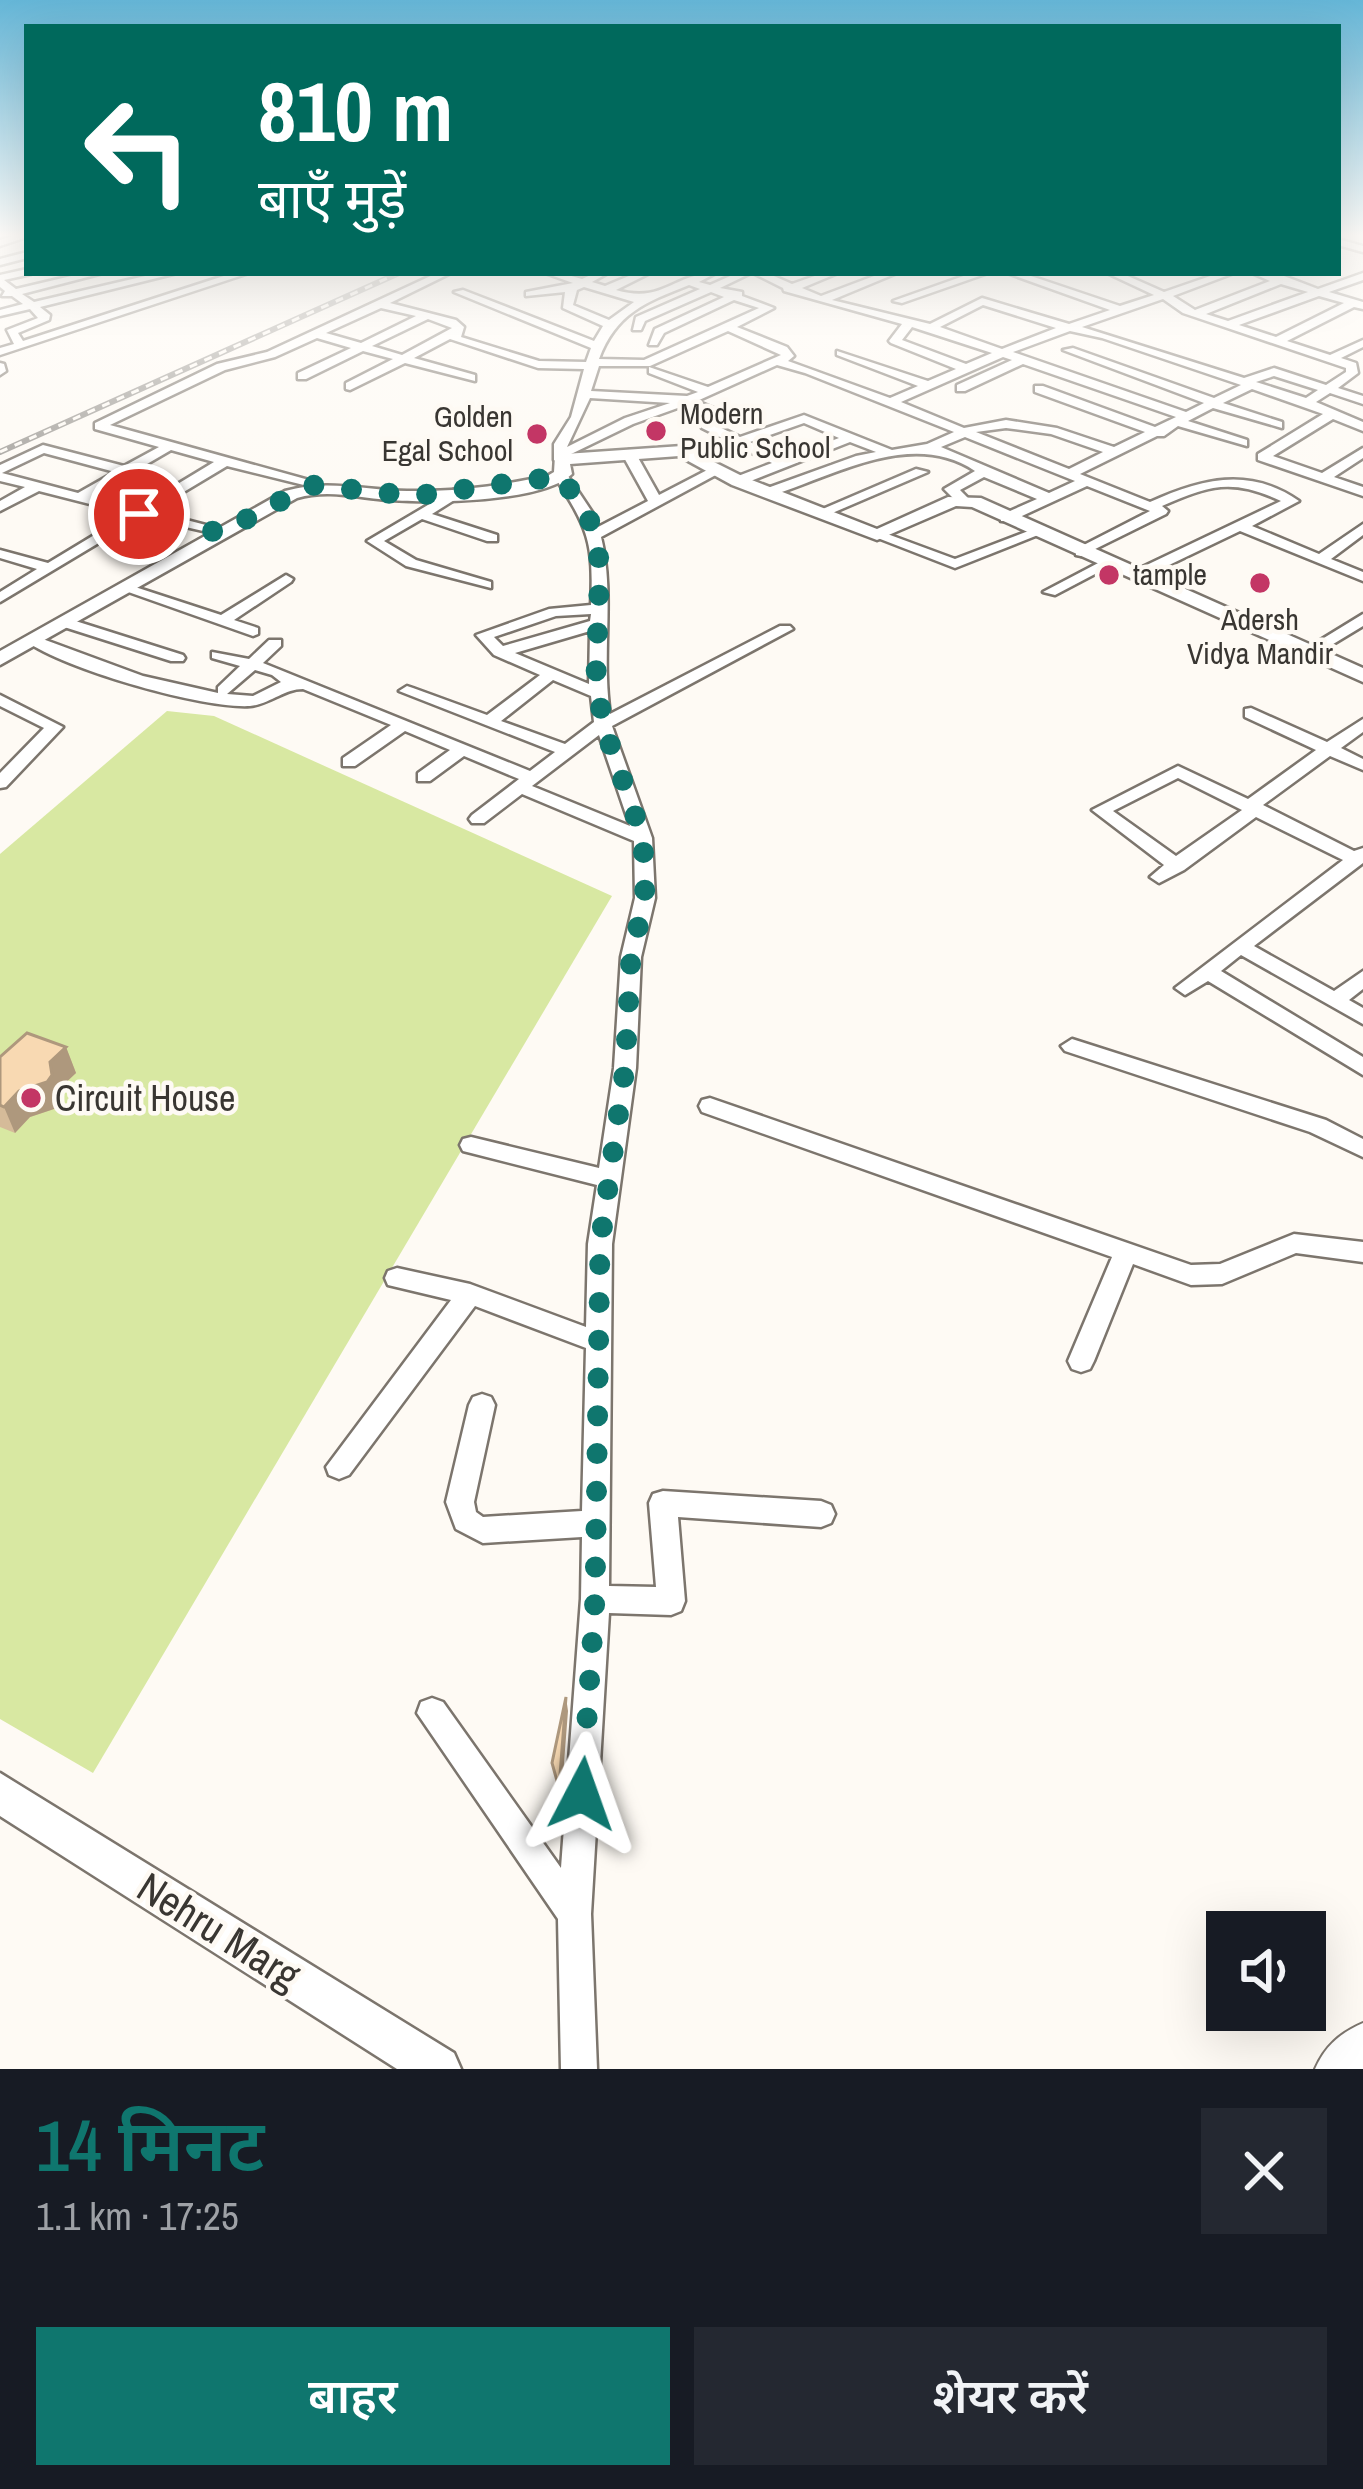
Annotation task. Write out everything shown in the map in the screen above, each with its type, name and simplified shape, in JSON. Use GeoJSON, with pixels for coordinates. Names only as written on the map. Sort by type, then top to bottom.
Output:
{"type":"FeatureCollection","features":[{"type":"Feature","properties":{"kind":"main road"},"geometry":{"type":"LineString","coordinates":[[1340,2069],[1363,2048]]}},
{"type":"Feature","properties":{"kind":"street"},"geometry":{"type":"LineString","coordinates":[[7,331],[22,347]]}},
{"type":"Feature","properties":{"kind":"street"},"geometry":{"type":"LineString","coordinates":[[0,352],[73,331]]}},
{"type":"Feature","properties":{"kind":"street"},"geometry":{"type":"LineString","coordinates":[[323,331],[271,355],[221,367],[99,426],[222,463],[381,496],[460,492],[560,464],[682,451],[738,481],[955,564],[1036,533]]}},
{"type":"Feature","properties":{"kind":"street"},"geometry":{"type":"LineString","coordinates":[[302,376],[396,331]]}},
{"type":"Feature","properties":{"kind":"street"},"geometry":{"type":"LineString","coordinates":[[586,331],[607,337]]}},
{"type":"Feature","properties":{"kind":"street"},"geometry":{"type":"LineString","coordinates":[[599,331],[607,337]]}},
{"type":"Feature","properties":{"kind":"street"},"geometry":{"type":"LineString","coordinates":[[579,2069],[574,1914],[595,1599],[600,1244],[625,1068],[631,957],[645,898],[643,838],[603,724],[600,563],[589,518],[560,464],[560,444],[580,421],[594,364],[611,331]]}},
{"type":"Feature","properties":{"kind":"street"},"geometry":{"type":"LineString","coordinates":[[637,331],[633,351],[638,394]]}},
{"type":"Feature","properties":{"kind":"street"},"geometry":{"type":"LineString","coordinates":[[350,386],[454,333],[457,339],[522,360],[594,364],[652,343],[660,331]]}},
{"type":"Feature","properties":{"kind":"street"},"geometry":{"type":"LineString","coordinates":[[633,351],[646,364],[722,331]]}},
{"type":"Feature","properties":{"kind":"street"},"geometry":{"type":"LineString","coordinates":[[560,464],[776,362],[788,352],[734,331]]}},
{"type":"Feature","properties":{"kind":"street"},"geometry":{"type":"LineString","coordinates":[[903,331],[895,341],[965,368]]}},
{"type":"Feature","properties":{"kind":"street"},"geometry":{"type":"LineString","coordinates":[[939,331],[1108,389],[1242,443]]}},
{"type":"Feature","properties":{"kind":"street"},"geometry":{"type":"LineString","coordinates":[[889,403],[1002,352],[1065,331]]}},
{"type":"Feature","properties":{"kind":"street"},"geometry":{"type":"LineString","coordinates":[[1079,331],[1105,335],[1307,403],[1363,427]]}},
{"type":"Feature","properties":{"kind":"street"},"geometry":{"type":"LineString","coordinates":[[1244,331],[1354,369],[1307,403]]}},
{"type":"Feature","properties":{"kind":"street"},"geometry":{"type":"LineString","coordinates":[[1277,341],[1301,331]]}},
{"type":"Feature","properties":{"kind":"street"},"geometry":{"type":"LineString","coordinates":[[316,334],[471,378]]}},
{"type":"Feature","properties":{"kind":"street"},"geometry":{"type":"LineString","coordinates":[[652,343],[678,350]]}},
{"type":"Feature","properties":{"kind":"street"},"geometry":{"type":"LineString","coordinates":[[1332,358],[1363,343]]}},
{"type":"Feature","properties":{"kind":"street"},"geometry":{"type":"LineString","coordinates":[[1069,350],[1278,425]]}},
{"type":"Feature","properties":{"kind":"street"},"geometry":{"type":"LineString","coordinates":[[841,352],[928,385]]}},
{"type":"Feature","properties":{"kind":"street"},"geometry":{"type":"LineString","coordinates":[[961,388],[1023,359]]}},
{"type":"Feature","properties":{"kind":"street"},"geometry":{"type":"LineString","coordinates":[[776,362],[1160,511],[1081,552]]}},
{"type":"Feature","properties":{"kind":"street"},"geometry":{"type":"LineString","coordinates":[[653,370],[710,392]]}},
{"type":"Feature","properties":{"kind":"street"},"geometry":{"type":"LineString","coordinates":[[1072,473],[1160,433],[1270,371],[1363,400]]}},
{"type":"Feature","properties":{"kind":"street"},"geometry":{"type":"LineString","coordinates":[[1108,389],[1138,377]]}},
{"type":"Feature","properties":{"kind":"street"},"geometry":{"type":"LineString","coordinates":[[1040,389],[1160,433]]}},
{"type":"Feature","properties":{"kind":"street"},"geometry":{"type":"LineString","coordinates":[[586,394],[688,400],[714,413],[706,425],[782,463]]}},
{"type":"Feature","properties":{"kind":"street"},"geometry":{"type":"LineString","coordinates":[[1053,431],[1093,410]]}},
{"type":"Feature","properties":{"kind":"street"},"geometry":{"type":"LineString","coordinates":[[1329,416],[1263,458],[1363,492]]}},
{"type":"Feature","properties":{"kind":"street"},"geometry":{"type":"LineString","coordinates":[[740,442],[798,419],[890,453]]}},
{"type":"Feature","properties":{"kind":"street"},"geometry":{"type":"LineString","coordinates":[[767,493],[890,453],[930,447],[962,431],[1006,424],[1053,431],[1115,452]]}},
{"type":"Feature","properties":{"kind":"street"},"geometry":{"type":"LineString","coordinates":[[738,481],[852,437]]}},
{"type":"Feature","properties":{"kind":"street"},"geometry":{"type":"LineString","coordinates":[[930,447],[1048,498]]}},
{"type":"Feature","properties":{"kind":"street"},"geometry":{"type":"LineString","coordinates":[[79,498],[166,448]]}},
{"type":"Feature","properties":{"kind":"street"},"geometry":{"type":"LineString","coordinates":[[0,474],[44,449],[126,471]]}},
{"type":"Feature","properties":{"kind":"street"},"geometry":{"type":"LineString","coordinates":[[629,454],[655,501]]}},
{"type":"Feature","properties":{"kind":"street"},"geometry":{"type":"LineString","coordinates":[[1324,479],[1361,456]]}},
{"type":"Feature","properties":{"kind":"street"},"geometry":{"type":"LineString","coordinates":[[0,598],[222,463]]}},
{"type":"Feature","properties":{"kind":"street"},"geometry":{"type":"LineString","coordinates":[[593,535],[718,470]]}},
{"type":"Feature","properties":{"kind":"street"},"geometry":{"type":"LineString","coordinates":[[818,514],[921,472]]}},
{"type":"Feature","properties":{"kind":"street"},"geometry":{"type":"LineString","coordinates":[[983,472],[951,494],[1363,676]]}},
{"type":"Feature","properties":{"kind":"street"},"geometry":{"type":"LineString","coordinates":[[0,474],[220,533]]}},
{"type":"Feature","properties":{"kind":"street"},"geometry":{"type":"LineString","coordinates":[[1137,575],[1292,501],[1248,483],[1216,478],[1150,506]]}},
{"type":"Feature","properties":{"kind":"street"},"geometry":{"type":"LineString","coordinates":[[1006,518],[1089,480]]}},
{"type":"Feature","properties":{"kind":"street"},"geometry":{"type":"LineString","coordinates":[[4,653],[34,641],[311,485]]}},
{"type":"Feature","properties":{"kind":"street"},"geometry":{"type":"LineString","coordinates":[[0,507],[37,487]]}},
{"type":"Feature","properties":{"kind":"street"},"geometry":{"type":"LineString","coordinates":[[460,492],[382,532],[374,541],[411,563],[486,585]]}},
{"type":"Feature","properties":{"kind":"street"},"geometry":{"type":"LineString","coordinates":[[878,535],[963,500]]}},
{"type":"Feature","properties":{"kind":"street"},"geometry":{"type":"LineString","coordinates":[[423,515],[492,538]]}},
{"type":"Feature","properties":{"kind":"street"},"geometry":{"type":"LineString","coordinates":[[1238,525],[1362,576]]}},
{"type":"Feature","properties":{"kind":"street"},"geometry":{"type":"LineString","coordinates":[[1320,560],[1363,529]]}},
{"type":"Feature","properties":{"kind":"street"},"geometry":{"type":"LineString","coordinates":[[0,554],[50,568]]}},
{"type":"Feature","properties":{"kind":"street"},"geometry":{"type":"LineString","coordinates":[[1050,592],[1107,563]]}},
{"type":"Feature","properties":{"kind":"street"},"geometry":{"type":"LineString","coordinates":[[222,621],[286,579]]}},
{"type":"Feature","properties":{"kind":"street"},"geometry":{"type":"LineString","coordinates":[[124,588],[253,631]]}},
{"type":"Feature","properties":{"kind":"street"},"geometry":{"type":"LineString","coordinates":[[599,617],[500,652],[599,694]]}},
{"type":"Feature","properties":{"kind":"street"},"geometry":{"type":"LineString","coordinates":[[1309,652],[1363,619]]}},
{"type":"Feature","properties":{"kind":"street"},"geometry":{"type":"LineString","coordinates":[[66,623],[177,658]]}},
{"type":"Feature","properties":{"kind":"street"},"geometry":{"type":"LineString","coordinates":[[478,819],[603,724],[785,629]]}},
{"type":"Feature","properties":{"kind":"street"},"geometry":{"type":"LineString","coordinates":[[34,641],[121,676],[237,700],[261,700],[291,682]]}},
{"type":"Feature","properties":{"kind":"street"},"geometry":{"type":"LineString","coordinates":[[224,690],[275,643]]}},
{"type":"Feature","properties":{"kind":"street"},"geometry":{"type":"LineString","coordinates":[[218,656],[278,672],[291,682],[306,684],[462,750],[643,838]]}},
{"type":"Feature","properties":{"kind":"street"},"geometry":{"type":"LineString","coordinates":[[489,722],[549,676]]}},
{"type":"Feature","properties":{"kind":"street"},"geometry":{"type":"LineString","coordinates":[[407,691],[567,751]]}},
{"type":"Feature","properties":{"kind":"street"},"geometry":{"type":"LineString","coordinates":[[0,700],[55,727],[0,783]]}},
{"type":"Feature","properties":{"kind":"street"},"geometry":{"type":"LineString","coordinates":[[1251,713],[1363,765]]}},
{"type":"Feature","properties":{"kind":"street"},"geometry":{"type":"LineString","coordinates":[[1160,878],[1363,724]]}},
{"type":"Feature","properties":{"kind":"street"},"geometry":{"type":"LineString","coordinates":[[349,762],[400,726]]}},
{"type":"Feature","properties":{"kind":"street"},"geometry":{"type":"LineString","coordinates":[[424,777],[462,750]]}},
{"type":"Feature","properties":{"kind":"street"},"geometry":{"type":"LineString","coordinates":[[1178,866],[1101,810],[1178,771],[1359,856],[1185,988]]}},
{"type":"Feature","properties":{"kind":"street"},"geometry":{"type":"LineString","coordinates":[[1240,946],[1363,1017]]}},
{"type":"Feature","properties":{"kind":"street"},"geometry":{"type":"LineString","coordinates":[[1207,971],[1363,1066]]}},
{"type":"Feature","properties":{"kind":"street"},"geometry":{"type":"LineString","coordinates":[[1335,1001],[1363,978]]}},
{"type":"Feature","properties":{"kind":"street"},"geometry":{"type":"LineString","coordinates":[[1072,1046],[1318,1126],[1363,1149]]}},
{"type":"Feature","properties":{"kind":"street"},"geometry":{"type":"LineString","coordinates":[[710,1106],[1125,1255],[1208,1277],[1294,1243],[1363,1252]]}},
{"type":"Feature","properties":{"kind":"street"},"geometry":{"type":"LineString","coordinates":[[471,1145],[607,1179]]}},
{"type":"Feature","properties":{"kind":"street"},"geometry":{"type":"LineString","coordinates":[[1081,1361],[1125,1255]]}},
{"type":"Feature","properties":{"kind":"street"},"geometry":{"type":"LineString","coordinates":[[398,1278],[470,1294],[599,1342]]}},
{"type":"Feature","properties":{"kind":"street"},"geometry":{"type":"LineString","coordinates":[[339,1467],[470,1294]]}},
{"type":"Feature","properties":{"kind":"street"},"geometry":{"type":"LineString","coordinates":[[482,1405],[460,1502],[462,1517],[470,1526],[483,1530],[596,1523]]}},
{"type":"Feature","properties":{"kind":"street"},"geometry":{"type":"LineString","coordinates":[[595,1599],[671,1601],[663,1503],[820,1514]]}},
{"type":"Feature","properties":{"kind":"street"},"geometry":{"type":"LineString","coordinates":[[432,1712],[574,1914]]}},
{"type":"Feature","properties":{"kind":"street","name":"Nehru Marg"},"geometry":{"type":"LineString","coordinates":[[0,1793],[438,2069]]}},
{"type":"Feature","properties":{"kind":"green space"},"geometry":{"type":"Polygon","coordinates":[[[167,711],[214,716],[612,896],[93,1773],[0,1719],[0,854],[167,711]]]}},
{"type":"Feature","properties":{"kind":"building"},"geometry":{"type":"Polygon","coordinates":[[[27,1033],[66,1047],[50,1062],[52,1075],[47,1082],[19,1091],[4,1107],[0,1105],[0,1057],[27,1033]]]}},
{"type":"Feature","properties":{"kind":"building"},"geometry":{"type":"Polygon","coordinates":[[[566,1697],[559,1788],[552,1763],[566,1697]]]}},
{"type":"Feature","properties":{"kind":"railway"},"geometry":{"type":"LineString","coordinates":[[0,452],[271,331]]}},
{"type":"Feature","properties":{"kind":"place","name":"Modern Public School"},"geometry":{"type":"Point","coordinates":[656,431]}},
{"type":"Feature","properties":{"kind":"place","name":"Golden Egal School"},"geometry":{"type":"Point","coordinates":[537,434]}},
{"type":"Feature","properties":{"kind":"place","name":"tample"},"geometry":{"type":"Point","coordinates":[1109,575]}},
{"type":"Feature","properties":{"kind":"place","name":"Adersh Vidya Mandir"},"geometry":{"type":"Point","coordinates":[1260,583]}},
{"type":"Feature","properties":{"kind":"place","name":"Circuit House"},"geometry":{"type":"Point","coordinates":[31,1098]}},
{"type":"Feature","properties":{"kind":"route"},"geometry":{"type":"LineString","coordinates":[[139,514],[220,533],[311,485],[414,496],[539,483],[561,476],[589,518],[600,563],[596,675],[603,724],[643,838],[645,898],[631,957],[625,1068],[600,1244],[595,1599],[582,1794]]}}]}
